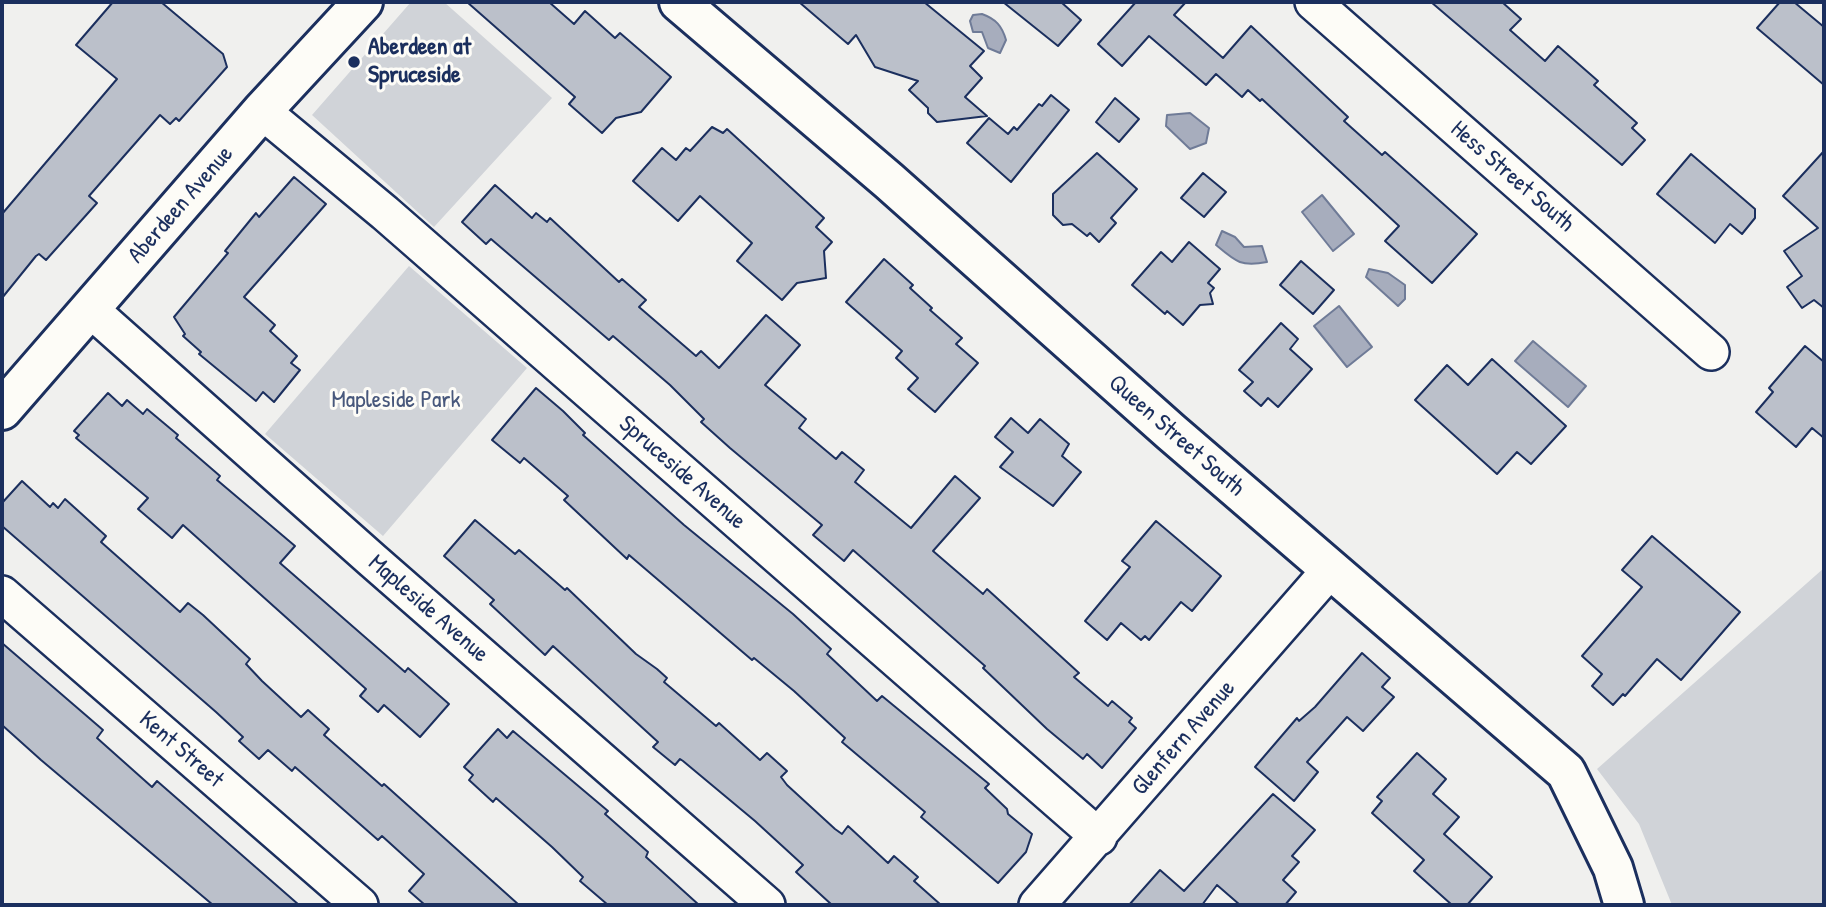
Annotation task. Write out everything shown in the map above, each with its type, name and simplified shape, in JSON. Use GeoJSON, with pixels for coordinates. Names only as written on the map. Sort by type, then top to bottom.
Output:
{"type":"FeatureCollection","features":[{"type":"Feature","properties":{"kind":"main road","name":"Queen Street South"},"geometry":{"type":"LineString","coordinates":[[679,2],[889,181],[1330,570],[1566,772],[1613,868],[1624,905]]}},
{"type":"Feature","properties":{"kind":"main road","name":"Aberdeen Avenue"},"geometry":{"type":"LineString","coordinates":[[2,410],[262,111],[359,4]]}},
{"type":"Feature","properties":{"kind":"street","name":"Hess Street South"},"geometry":{"type":"LineString","coordinates":[[1313,2],[1711,352]]}},
{"type":"Feature","properties":{"kind":"street","name":"Spruceside Avenue"},"geometry":{"type":"LineString","coordinates":[[262,111],[385,213],[1099,837]]}},
{"type":"Feature","properties":{"kind":"street","name":"Mapleside Avenue"},"geometry":{"type":"LineString","coordinates":[[91,310],[371,559],[768,905]]}},
{"type":"Feature","properties":{"kind":"street","name":"Glenfern Avenue"},"geometry":{"type":"LineString","coordinates":[[1037,905],[1330,570]]}},
{"type":"Feature","properties":{"kind":"street","name":"Kent Street"},"geometry":{"type":"LineString","coordinates":[[2,594],[360,905]]}},
{"type":"Feature","properties":{"kind":"green space"},"geometry":{"type":"Polygon","coordinates":[[[411,2],[444,2],[552,98],[434,227],[312,115],[411,2]]]}},
{"type":"Feature","properties":{"kind":"green space","name":"Mapleside Park"},"geometry":{"type":"Polygon","coordinates":[[[409,266],[527,368],[383,536],[265,434],[409,266]]]}},
{"type":"Feature","properties":{"kind":"green space"},"geometry":{"type":"Polygon","coordinates":[[[1824,568],[1824,905],[1672,905],[1639,824],[1597,769],[1824,568]]]}},
{"type":"Feature","properties":{"kind":"water"},"geometry":{"type":"Polygon","coordinates":[[[982,14],[995,21],[1003,31],[1006,40],[1000,53],[988,48],[982,32],[973,32],[970,21],[973,15],[982,14]]]}},
{"type":"Feature","properties":{"kind":"water"},"geometry":{"type":"Polygon","coordinates":[[[1190,113],[1209,128],[1206,143],[1190,149],[1166,126],[1167,115],[1190,113]]]}},
{"type":"Feature","properties":{"kind":"water"},"geometry":{"type":"Polygon","coordinates":[[[1322,195],[1354,234],[1333,251],[1302,212],[1322,195]]]}},
{"type":"Feature","properties":{"kind":"water"},"geometry":{"type":"Polygon","coordinates":[[[1222,231],[1235,237],[1244,247],[1262,246],[1267,262],[1251,264],[1239,262],[1229,256],[1216,245],[1222,231]]]}},
{"type":"Feature","properties":{"kind":"water"},"geometry":{"type":"Polygon","coordinates":[[[1369,269],[1388,273],[1405,285],[1405,299],[1398,306],[1366,277],[1369,269]]]}},
{"type":"Feature","properties":{"kind":"water"},"geometry":{"type":"Polygon","coordinates":[[[1339,306],[1372,347],[1347,367],[1314,326],[1339,306]]]}},
{"type":"Feature","properties":{"kind":"water"},"geometry":{"type":"Polygon","coordinates":[[[1533,341],[1586,386],[1568,407],[1515,361],[1533,341]]]}},
{"type":"Feature","properties":{"kind":"building"},"geometry":{"type":"Polygon","coordinates":[[[113,2],[161,2],[223,54],[227,67],[179,121],[176,118],[170,124],[160,115],[89,196],[97,203],[46,260],[39,254],[36,256],[2,298],[2,214],[117,79],[76,45],[113,2]]]}},
{"type":"Feature","properties":{"kind":"building"},"geometry":{"type":"Polygon","coordinates":[[[467,2],[549,2],[574,24],[585,11],[615,38],[620,33],[671,77],[641,112],[616,118],[602,133],[569,104],[575,97],[467,2]]]}},
{"type":"Feature","properties":{"kind":"building"},"geometry":{"type":"Polygon","coordinates":[[[799,2],[924,2],[984,51],[970,66],[982,78],[965,97],[987,116],[937,122],[928,113],[928,108],[909,90],[918,81],[875,67],[856,35],[848,44],[799,2]]]}},
{"type":"Feature","properties":{"kind":"building"},"geometry":{"type":"Polygon","coordinates":[[[1003,2],[1061,2],[1081,20],[1058,46],[1003,2]]]}},
{"type":"Feature","properties":{"kind":"building"},"geometry":{"type":"Polygon","coordinates":[[[1136,2],[1186,2],[1174,15],[1223,58],[1251,26],[1348,117],[1344,121],[1382,155],[1385,152],[1477,234],[1432,283],[1385,241],[1399,226],[1262,99],[1260,101],[1248,90],[1242,97],[1216,74],[1206,85],[1149,36],[1122,66],[1098,44],[1136,2]]]}},
{"type":"Feature","properties":{"kind":"building"},"geometry":{"type":"Polygon","coordinates":[[[1431,2],[1502,2],[1521,19],[1510,30],[1545,61],[1558,46],[1598,81],[1594,85],[1637,123],[1632,128],[1645,140],[1622,165],[1431,2]]]}},
{"type":"Feature","properties":{"kind":"building"},"geometry":{"type":"Polygon","coordinates":[[[1780,2],[1794,2],[1824,27],[1824,85],[1757,28],[1780,2]]]}},
{"type":"Feature","properties":{"kind":"building"},"geometry":{"type":"Polygon","coordinates":[[[1051,95],[1069,110],[1011,182],[967,143],[989,118],[1008,134],[1014,127],[1017,130],[1039,104],[1042,106],[1051,95]]]}},
{"type":"Feature","properties":{"kind":"building"},"geometry":{"type":"Polygon","coordinates":[[[1115,98],[1139,119],[1119,142],[1096,122],[1115,98]]]}},
{"type":"Feature","properties":{"kind":"building"},"geometry":{"type":"Polygon","coordinates":[[[712,127],[723,133],[727,129],[824,218],[816,227],[832,242],[824,251],[826,278],[797,283],[782,300],[737,261],[752,243],[700,196],[678,221],[633,181],[662,148],[676,160],[686,148],[690,151],[712,127]]]}},
{"type":"Feature","properties":{"kind":"building"},"geometry":{"type":"Polygon","coordinates":[[[1824,151],[1824,308],[1814,300],[1802,308],[1787,287],[1802,276],[1784,251],[1818,228],[1783,196],[1824,151]]]}},
{"type":"Feature","properties":{"kind":"building"},"geometry":{"type":"Polygon","coordinates":[[[1097,153],[1137,189],[1111,218],[1116,223],[1099,242],[1090,233],[1087,236],[1072,224],[1063,225],[1053,215],[1053,194],[1097,153]]]}},
{"type":"Feature","properties":{"kind":"building"},"geometry":{"type":"Polygon","coordinates":[[[1691,154],[1755,209],[1755,218],[1742,234],[1730,224],[1715,243],[1657,194],[1691,154]]]}},
{"type":"Feature","properties":{"kind":"building"},"geometry":{"type":"Polygon","coordinates":[[[1203,173],[1226,192],[1204,217],[1181,198],[1203,173]]]}},
{"type":"Feature","properties":{"kind":"building"},"geometry":{"type":"Polygon","coordinates":[[[294,177],[326,204],[244,297],[275,325],[270,331],[297,356],[291,363],[300,370],[274,402],[263,392],[256,401],[199,354],[201,352],[183,336],[185,334],[174,317],[228,253],[225,251],[256,213],[259,217],[294,177]]]}},
{"type":"Feature","properties":{"kind":"building"},"geometry":{"type":"Polygon","coordinates":[[[495,185],[532,218],[536,213],[547,222],[550,218],[619,282],[622,279],[646,300],[639,307],[696,356],[701,351],[719,368],[766,315],[800,345],[765,385],[806,419],[799,428],[836,459],[842,452],[864,470],[855,482],[911,528],[955,476],[980,498],[933,551],[983,594],[987,589],[1079,673],[1074,677],[1108,706],[1112,701],[1132,718],[1129,722],[1136,728],[1102,768],[1087,754],[1083,759],[1047,729],[983,668],[985,666],[853,550],[844,561],[813,535],[822,525],[701,422],[704,419],[670,385],[613,336],[609,340],[491,239],[486,244],[462,222],[495,185]]]}},
{"type":"Feature","properties":{"kind":"building"},"geometry":{"type":"Polygon","coordinates":[[[1189,242],[1220,269],[1208,283],[1214,288],[1210,293],[1213,304],[1200,305],[1183,325],[1167,311],[1165,314],[1132,285],[1161,252],[1172,262],[1189,242]]]}},
{"type":"Feature","properties":{"kind":"building"},"geometry":{"type":"Polygon","coordinates":[[[884,259],[913,285],[910,288],[932,308],[930,310],[962,338],[956,344],[978,363],[935,412],[908,389],[918,378],[896,358],[902,351],[846,302],[884,259]]]}},
{"type":"Feature","properties":{"kind":"building"},"geometry":{"type":"Polygon","coordinates":[[[1301,261],[1334,290],[1313,314],[1280,285],[1301,261]]]}},
{"type":"Feature","properties":{"kind":"building"},"geometry":{"type":"Polygon","coordinates":[[[1281,323],[1298,339],[1290,349],[1312,369],[1278,407],[1268,398],[1261,406],[1244,391],[1253,382],[1239,370],[1281,323]]]}},
{"type":"Feature","properties":{"kind":"building"},"geometry":{"type":"Polygon","coordinates":[[[1805,346],[1824,362],[1824,438],[1812,428],[1796,447],[1756,412],[1773,392],[1769,388],[1805,346]]]}},
{"type":"Feature","properties":{"kind":"building"},"geometry":{"type":"Polygon","coordinates":[[[1492,359],[1566,426],[1531,464],[1517,452],[1497,474],[1415,400],[1447,365],[1468,385],[1492,359]]]}},
{"type":"Feature","properties":{"kind":"building"},"geometry":{"type":"Polygon","coordinates":[[[536,388],[585,433],[583,435],[684,525],[793,614],[831,649],[827,654],[877,701],[882,696],[989,784],[985,788],[1007,809],[1008,814],[1032,834],[1026,852],[998,883],[921,817],[925,812],[842,742],[845,738],[794,691],[754,658],[752,660],[629,555],[627,559],[564,500],[568,496],[524,458],[520,463],[492,440],[536,388]]]}},
{"type":"Feature","properties":{"kind":"building"},"geometry":{"type":"Polygon","coordinates":[[[108,393],[122,406],[127,400],[143,414],[147,409],[178,435],[176,438],[220,476],[217,480],[295,546],[280,563],[405,672],[408,668],[449,704],[420,737],[384,705],[378,712],[360,696],[366,689],[183,525],[172,538],[138,509],[148,498],[76,438],[79,435],[74,431],[108,393]]]}},
{"type":"Feature","properties":{"kind":"building"},"geometry":{"type":"Polygon","coordinates":[[[1011,418],[1028,433],[1040,419],[1069,444],[1062,456],[1081,472],[1053,506],[1000,467],[1013,452],[995,437],[1011,418]]]}},
{"type":"Feature","properties":{"kind":"building"},"geometry":{"type":"Polygon","coordinates":[[[22,481],[50,507],[53,503],[58,508],[65,499],[106,536],[101,542],[180,612],[188,603],[203,615],[250,659],[246,664],[301,717],[308,710],[329,729],[324,735],[382,786],[384,784],[519,905],[425,905],[409,891],[424,874],[382,836],[378,840],[295,767],[292,771],[268,750],[259,759],[239,741],[243,737],[216,712],[2,526],[2,503],[22,481]]]}},
{"type":"Feature","properties":{"kind":"building"},"geometry":{"type":"Polygon","coordinates":[[[475,520],[515,554],[519,550],[565,590],[567,588],[636,654],[667,678],[664,682],[716,726],[719,723],[760,760],[767,753],[787,771],[781,777],[787,785],[835,829],[842,834],[848,826],[888,863],[894,856],[918,877],[914,881],[941,905],[832,905],[796,872],[803,865],[755,821],[683,761],[680,759],[675,765],[653,747],[658,742],[553,646],[545,655],[490,604],[494,600],[444,556],[475,520]]]}},
{"type":"Feature","properties":{"kind":"building"},"geometry":{"type":"Polygon","coordinates":[[[1156,521],[1221,576],[1192,611],[1181,602],[1149,640],[1145,636],[1141,640],[1121,623],[1107,640],[1085,621],[1130,567],[1122,561],[1156,521]]]}},
{"type":"Feature","properties":{"kind":"building"},"geometry":{"type":"Polygon","coordinates":[[[1652,536],[1740,612],[1681,680],[1657,659],[1625,696],[1623,694],[1613,705],[1592,686],[1602,674],[1582,656],[1642,587],[1622,570],[1652,536]]]}},
{"type":"Feature","properties":{"kind":"building"},"geometry":{"type":"Polygon","coordinates":[[[2,643],[103,730],[97,738],[152,787],[157,781],[299,905],[213,905],[41,760],[2,725],[2,643]]]}},
{"type":"Feature","properties":{"kind":"building"},"geometry":{"type":"Polygon","coordinates":[[[1362,653],[1390,678],[1382,687],[1394,697],[1363,731],[1347,717],[1307,762],[1318,772],[1294,801],[1255,767],[1297,718],[1299,721],[1315,707],[1362,653]]]}},
{"type":"Feature","properties":{"kind":"building"},"geometry":{"type":"Polygon","coordinates":[[[498,729],[507,738],[513,731],[608,811],[605,814],[648,852],[646,857],[699,905],[608,905],[580,881],[583,877],[552,847],[496,798],[493,802],[469,780],[473,775],[464,767],[498,729]]]}},
{"type":"Feature","properties":{"kind":"building"},"geometry":{"type":"Polygon","coordinates":[[[1417,753],[1446,779],[1433,794],[1459,817],[1444,834],[1492,877],[1467,905],[1452,905],[1414,871],[1424,860],[1372,813],[1382,801],[1377,797],[1417,753]]]}},
{"type":"Feature","properties":{"kind":"building"},"geometry":{"type":"Polygon","coordinates":[[[1273,794],[1315,830],[1292,856],[1299,862],[1283,880],[1296,892],[1285,905],[1240,905],[1217,885],[1202,905],[1129,905],[1160,870],[1184,891],[1273,794]]]}},
{"type":"Feature","properties":{"kind":"place","name":"Aberdeen at Spruceside"},"geometry":{"type":"Point","coordinates":[354,62]}}]}
